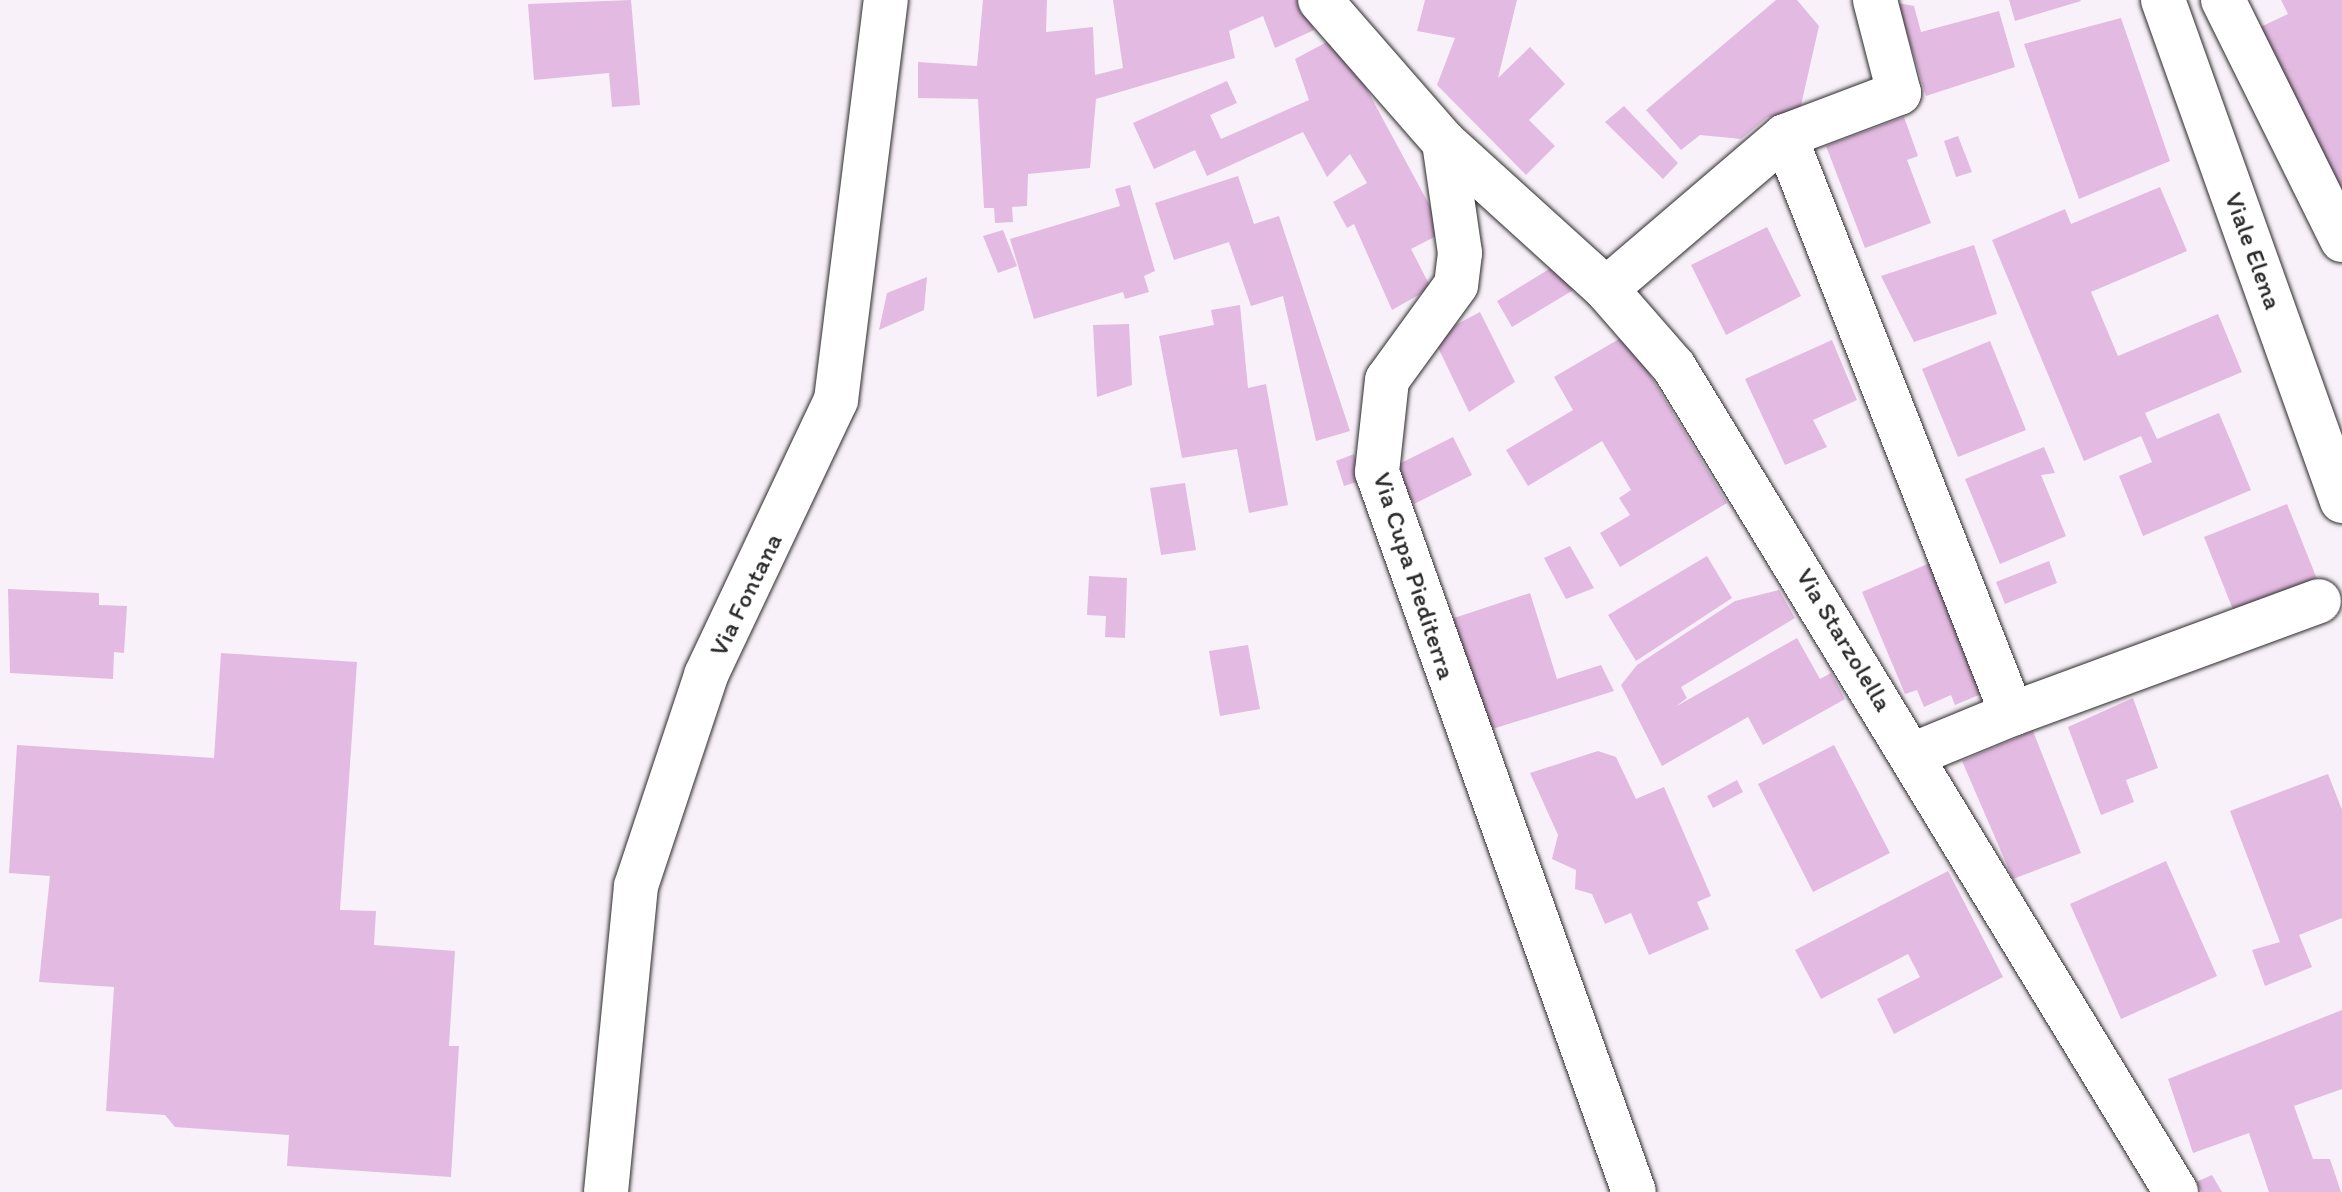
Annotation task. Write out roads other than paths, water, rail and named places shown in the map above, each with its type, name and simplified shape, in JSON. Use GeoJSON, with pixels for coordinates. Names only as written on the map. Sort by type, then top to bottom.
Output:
{"type":"FeatureCollection","features":[{"type":"Feature","properties":{"kind":"street","name":"Via Fontana"},"geometry":{"type":"LineString","coordinates":[[606,1192],[636,886],[706,675],[836,400],[886,0]]}},
{"type":"Feature","properties":{"kind":"street"},"geometry":{"type":"LineString","coordinates":[[1320,0],[1444,142]]}},
{"type":"Feature","properties":{"kind":"street"},"geometry":{"type":"LineString","coordinates":[[1606,289],[1785,136],[1899,93],[1875,0]]}},
{"type":"Feature","properties":{"kind":"street","name":"Viale Elena"},"geometry":{"type":"LineString","coordinates":[[2163,0],[2342,501]]}},
{"type":"Feature","properties":{"kind":"street"},"geometry":{"type":"LineString","coordinates":[[2223,0],[2342,240]]}},
{"type":"Feature","properties":{"kind":"street"},"geometry":{"type":"LineString","coordinates":[[1785,136],[2012,714]]}},
{"type":"Feature","properties":{"kind":"street","name":"Via Starzolella"},"geometry":{"type":"LineString","coordinates":[[1444,142],[1606,289],[1674,367],[1734,456],[2176,1192]]}},
{"type":"Feature","properties":{"kind":"street","name":"Via Cupa Piediterra"},"geometry":{"type":"LineString","coordinates":[[1444,142],[1460,253],[1456,285],[1387,380],[1377,472],[1634,1192]]}},
{"type":"Feature","properties":{"kind":"street"},"geometry":{"type":"LineString","coordinates":[[1912,755],[2012,714],[2319,601]]}}]}
